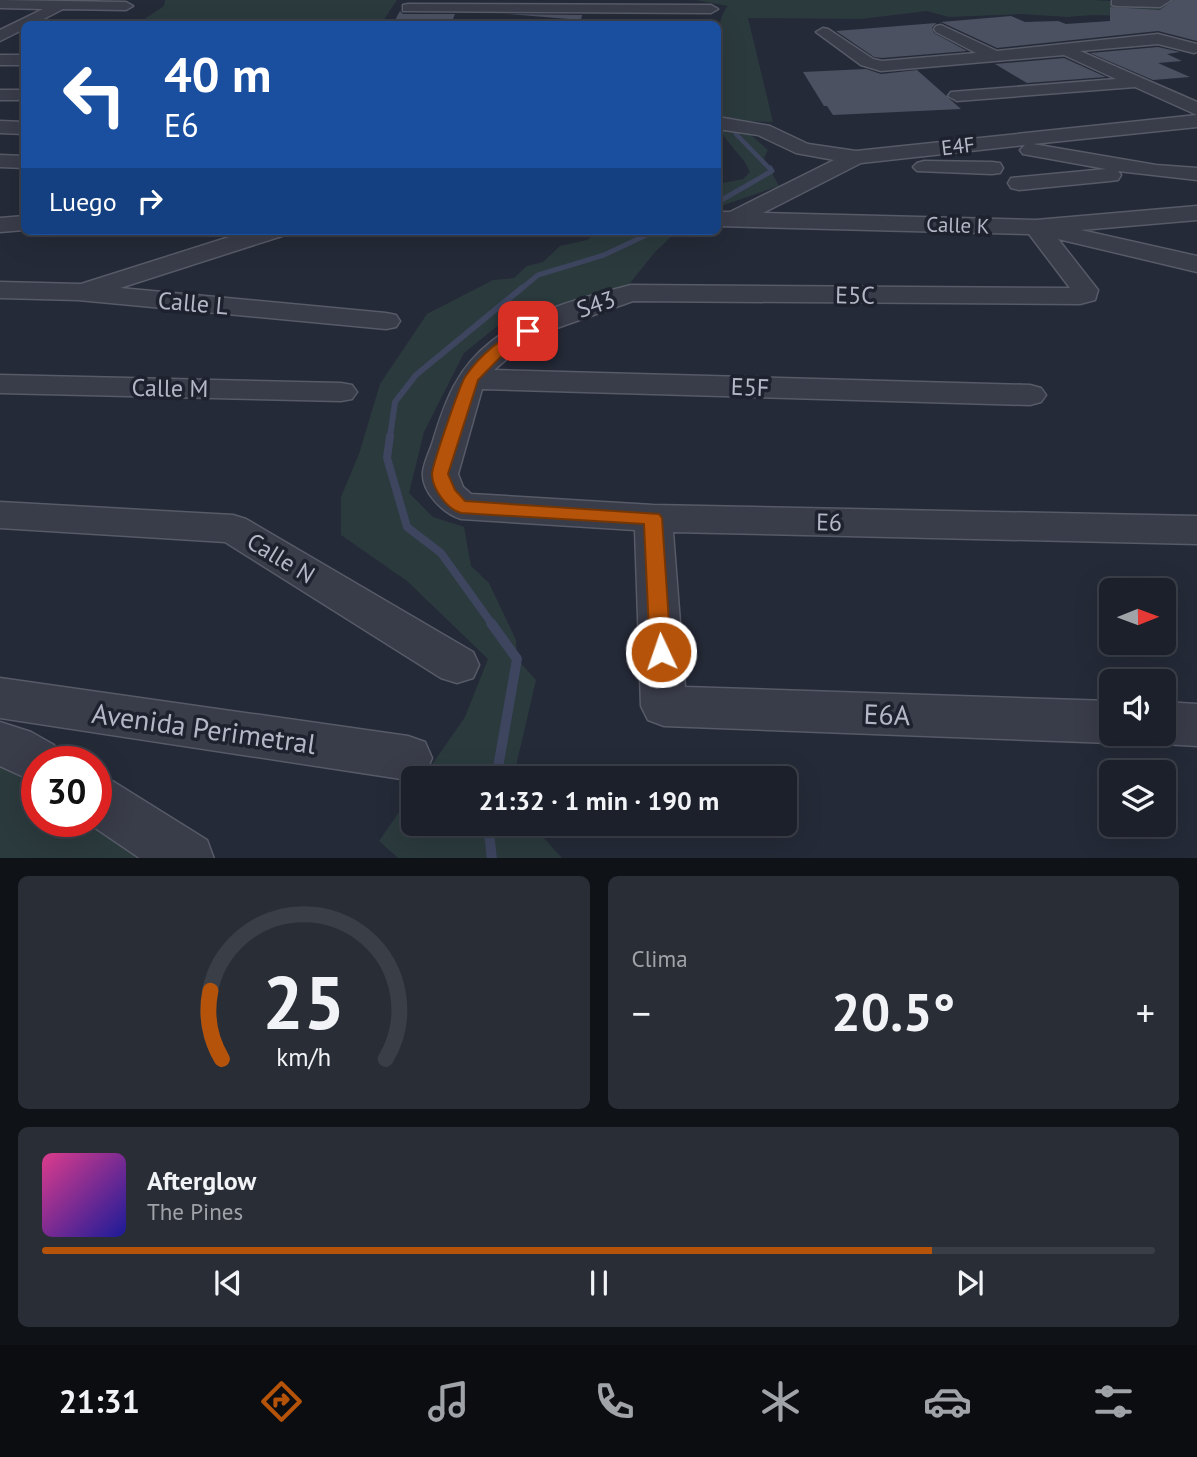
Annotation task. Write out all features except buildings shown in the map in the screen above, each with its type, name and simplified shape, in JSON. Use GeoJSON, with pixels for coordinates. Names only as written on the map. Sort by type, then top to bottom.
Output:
{"type":"FeatureCollection","features":[{"type":"Feature","properties":{"kind":"street"},"geometry":{"type":"LineString","coordinates":[[1117,2],[1160,3],[1164,0]]}},
{"type":"Feature","properties":{"kind":"street"},"geometry":{"type":"LineString","coordinates":[[43,21],[74,3]]}},
{"type":"Feature","properties":{"kind":"street"},"geometry":{"type":"LineString","coordinates":[[34,21],[74,3]]}},
{"type":"Feature","properties":{"kind":"street"},"geometry":{"type":"LineString","coordinates":[[0,4],[74,3],[126,6]]}},
{"type":"Feature","properties":{"kind":"street"},"geometry":{"type":"LineString","coordinates":[[408,8],[521,4],[711,9]]}},
{"type":"Feature","properties":{"kind":"street"},"geometry":{"type":"LineString","coordinates":[[514,21],[521,4]]}},
{"type":"Feature","properties":{"kind":"street"},"geometry":{"type":"LineString","coordinates":[[941,29],[994,56]]}},
{"type":"Feature","properties":{"kind":"street"},"geometry":{"type":"LineString","coordinates":[[0,43],[9,32]]}},
{"type":"Feature","properties":{"kind":"street"},"geometry":{"type":"LineString","coordinates":[[823,32],[867,62],[877,65],[1066,50],[1082,45],[1158,39],[1194,48]]}},
{"type":"Feature","properties":{"kind":"street"},"geometry":{"type":"LineString","coordinates":[[1066,50],[1197,109]]}},
{"type":"Feature","properties":{"kind":"street"},"geometry":{"type":"LineString","coordinates":[[0,60],[21,60]]}},
{"type":"Feature","properties":{"kind":"street"},"geometry":{"type":"LineString","coordinates":[[957,96],[1138,82]]}},
{"type":"Feature","properties":{"kind":"street","name":"E4F"},"geometry":{"type":"LineString","coordinates":[[725,219],[849,162],[987,142],[1197,121]]}},
{"type":"Feature","properties":{"kind":"street"},"geometry":{"type":"LineString","coordinates":[[721,123],[763,130],[803,149],[849,162],[992,169]]}},
{"type":"Feature","properties":{"kind":"street"},"geometry":{"type":"LineString","coordinates":[[0,127],[21,128]]}},
{"type":"Feature","properties":{"kind":"street"},"geometry":{"type":"LineString","coordinates":[[987,142],[1156,171],[1197,174]]}},
{"type":"Feature","properties":{"kind":"street"},"geometry":{"type":"LineString","coordinates":[[0,161],[21,162]]}},
{"type":"Feature","properties":{"kind":"street"},"geometry":{"type":"LineString","coordinates":[[1019,183],[1197,166]]}},
{"type":"Feature","properties":{"kind":"street","name":"Calle K"},"geometry":{"type":"LineString","coordinates":[[725,219],[1036,227],[1197,213]]}},
{"type":"Feature","properties":{"kind":"street"},"geometry":{"type":"LineString","coordinates":[[0,225],[21,223]]}},
{"type":"Feature","properties":{"kind":"street"},"geometry":{"type":"LineString","coordinates":[[1036,227],[1197,264]]}},
{"type":"Feature","properties":{"kind":"street","name":"E5C"},"geometry":{"type":"LineString","coordinates":[[631,293],[1085,294],[1085,290],[1036,227]]}},
{"type":"Feature","properties":{"kind":"street"},"geometry":{"type":"LineString","coordinates":[[78,292],[260,235]]}},
{"type":"Feature","properties":{"kind":"street","name":"Calle L"},"geometry":{"type":"LineString","coordinates":[[0,290],[78,292],[386,321]]}},
{"type":"Feature","properties":{"kind":"street","name":"S43"},"geometry":{"type":"LineString","coordinates":[[461,506],[448,493],[440,474],[471,379],[509,340],[586,306],[631,293]]}},
{"type":"Feature","properties":{"kind":"street","name":"E5F"},"geometry":{"type":"LineString","coordinates":[[471,379],[1030,395]]}},
{"type":"Feature","properties":{"kind":"street","name":"Calle M"},"geometry":{"type":"LineString","coordinates":[[0,384],[341,392]]}},
{"type":"Feature","properties":{"kind":"street","name":"E6"},"geometry":{"type":"LineString","coordinates":[[461,506],[653,518],[1197,530]]}},
{"type":"Feature","properties":{"kind":"street","name":"Calle N"},"geometry":{"type":"LineString","coordinates":[[0,515],[233,528],[457,665]]}},
{"type":"Feature","properties":{"kind":"street","name":"E6A"},"geometry":{"type":"LineString","coordinates":[[653,518],[664,706],[1099,722]]}},
{"type":"Feature","properties":{"kind":"street","name":"Avenida Perimetral"},"geometry":{"type":"LineString","coordinates":[[0,698],[408,758]]}},
{"type":"Feature","properties":{"kind":"street"},"geometry":{"type":"LineString","coordinates":[[1176,723],[1197,724]]}},
{"type":"Feature","properties":{"kind":"street"},"geometry":{"type":"LineString","coordinates":[[0,744],[21,751]]}},
{"type":"Feature","properties":{"kind":"street"},"geometry":{"type":"LineString","coordinates":[[112,809],[186,858]]}},
{"type":"Feature","properties":{"kind":"shaded area"},"geometry":{"type":"Polygon","coordinates":[[[165,0],[397,0],[383,21],[142,21],[164,6],[165,0]]]}},
{"type":"Feature","properties":{"kind":"shaded area"},"geometry":{"type":"Polygon","coordinates":[[[696,0],[1093,0],[1168,4],[1197,18],[1022,14],[949,17],[927,11],[861,19],[748,18],[773,122],[721,120],[721,21],[728,6],[696,0]]]}},
{"type":"Feature","properties":{"kind":"shaded area"},"geometry":{"type":"Polygon","coordinates":[[[721,130],[745,130],[768,150],[764,158],[779,186],[721,206],[721,183],[743,179],[750,172],[721,130]]]}},
{"type":"Feature","properties":{"kind":"shaded area"},"geometry":{"type":"Polygon","coordinates":[[[594,235],[673,235],[626,288],[545,308],[501,323],[464,353],[424,432],[409,493],[433,517],[464,527],[471,566],[489,583],[516,640],[517,659],[536,680],[516,766],[431,766],[465,717],[488,659],[407,581],[341,535],[341,497],[359,454],[380,384],[427,314],[493,280],[514,278],[527,266],[543,262],[560,246],[587,240],[594,235]]]}},
{"type":"Feature","properties":{"kind":"shaded area"},"geometry":{"type":"Polygon","coordinates":[[[0,744],[21,754],[21,837],[112,837],[112,827],[188,858],[0,858],[0,744]]]}},
{"type":"Feature","properties":{"kind":"shaded area"},"geometry":{"type":"Polygon","coordinates":[[[401,809],[401,836],[542,836],[562,858],[398,858],[379,841],[401,809]]]}},
{"type":"Feature","properties":{"kind":"waterway"},"geometry":{"type":"LineString","coordinates":[[736,134],[771,170]]}},
{"type":"Feature","properties":{"kind":"waterway"},"geometry":{"type":"LineString","coordinates":[[721,200],[772,171],[770,168]]}},
{"type":"Feature","properties":{"kind":"waterway"},"geometry":{"type":"LineString","coordinates":[[521,289],[538,275],[604,255],[646,235]]}},
{"type":"Feature","properties":{"kind":"waterway"},"geometry":{"type":"LineString","coordinates":[[390,437],[395,402],[416,375],[523,287]]}},
{"type":"Feature","properties":{"kind":"waterway"},"geometry":{"type":"LineString","coordinates":[[390,436],[387,458],[407,527],[441,553],[492,624]]}},
{"type":"Feature","properties":{"kind":"waterway"},"geometry":{"type":"LineString","coordinates":[[491,623],[517,659],[498,766]]}},
{"type":"Feature","properties":{"kind":"waterway"},"geometry":{"type":"LineString","coordinates":[[489,836],[492,858]]}},
{"type":"Feature","properties":{"kind":"route"},"geometry":{"type":"LineString","coordinates":[[528,331],[509,340],[471,379],[440,474],[448,493],[461,506],[653,518],[661,652]]}}]}
